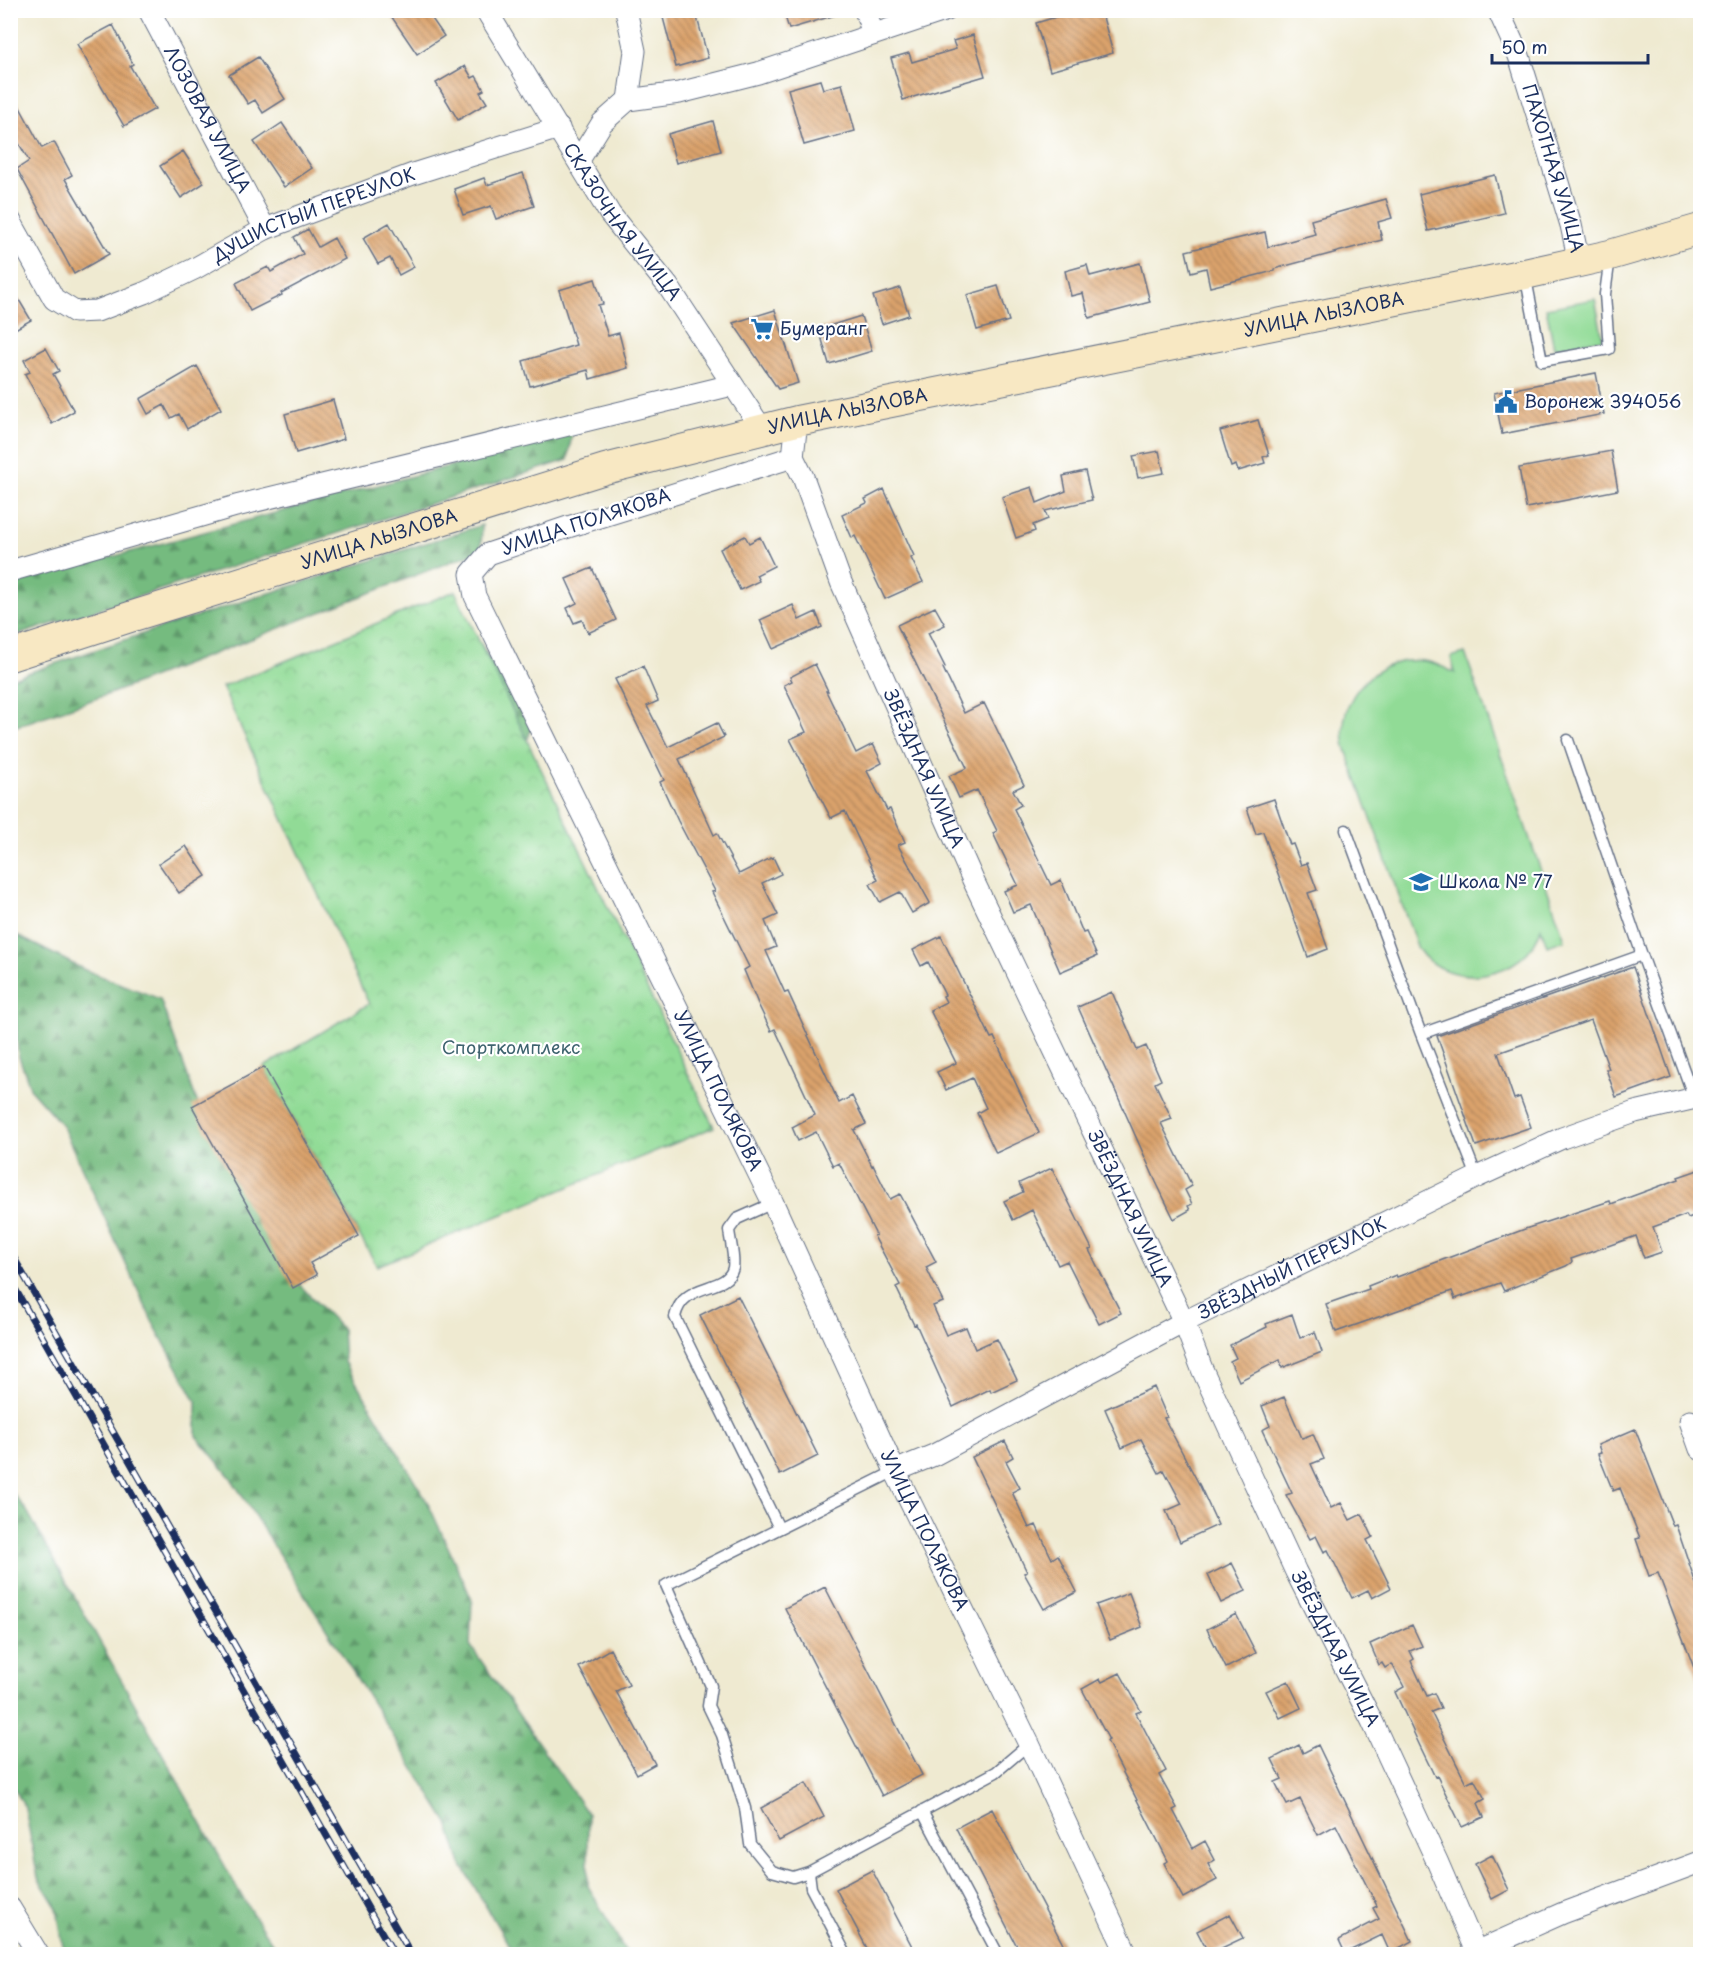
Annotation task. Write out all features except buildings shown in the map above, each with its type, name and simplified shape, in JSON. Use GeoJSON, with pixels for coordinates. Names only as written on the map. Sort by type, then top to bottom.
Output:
{"type":"FeatureCollection","features":[{"type":"Feature","properties":{"kind":"main road","name":"УЛИЦА ЛЫЗЛОВА"},"geometry":{"type":"LineString","coordinates":[[10,656],[605,469],[762,429],[1525,274],[1610,255],[1701,229]]}},
{"type":"Feature","properties":{"kind":"street","name":"ЛОЗОВАЯ УЛИЦА"},"geometry":{"type":"LineString","coordinates":[[148,10],[265,229]]}},
{"type":"Feature","properties":{"kind":"street","name":"СКАЗОЧНАЯ УЛИЦА"},"geometry":{"type":"LineString","coordinates":[[486,10],[610,214],[668,286],[762,429]]}},
{"type":"Feature","properties":{"kind":"street"},"geometry":{"type":"LineString","coordinates":[[627,10],[635,51],[628,100]]}},
{"type":"Feature","properties":{"kind":"street"},"geometry":{"type":"LineString","coordinates":[[865,10],[873,34]]}},
{"type":"Feature","properties":{"kind":"street"},"geometry":{"type":"LineString","coordinates":[[579,160],[602,123],[628,100],[679,93],[758,73],[947,10]]}},
{"type":"Feature","properties":{"kind":"street","name":"ПАХОТНАЯ УЛИЦА"},"geometry":{"type":"LineString","coordinates":[[1497,10],[1519,56],[1571,225],[1579,262]]}},
{"type":"Feature","properties":{"kind":"street","name":"ДУШИСТЫЙ ПЕРЕУЛОК"},"geometry":{"type":"LineString","coordinates":[[10,220],[54,299],[75,312],[97,311],[144,293],[194,269],[265,229],[413,174],[559,128]]}},
{"type":"Feature","properties":{"kind":"street"},"geometry":{"type":"LineString","coordinates":[[10,571],[236,506],[732,385]]}},
{"type":"Feature","properties":{"kind":"street"},"geometry":{"type":"LineString","coordinates":[[793,458],[797,421]]}},
{"type":"Feature","properties":{"kind":"street","name":"УЛИЦА ПОЛЯКОВА"},"geometry":{"type":"LineString","coordinates":[[793,458],[568,526],[488,554],[471,574],[475,596],[773,1203],[896,1471],[1029,1744],[1127,1954]]}},
{"type":"Feature","properties":{"kind":"street","name":"ЗВЁЗДНАЯ УЛИЦА"},"geometry":{"type":"LineString","coordinates":[[793,458],[841,582],[973,880],[1184,1322],[1202,1369],[1296,1572],[1372,1721],[1437,1861],[1475,1954]]}},
{"type":"Feature","properties":{"kind":"street","name":"ЗВЁЗДНЫЙ ПЕРЕУЛОК"},"geometry":{"type":"LineString","coordinates":[[896,1471],[934,1455],[1184,1322],[1477,1177],[1562,1138],[1635,1112],[1697,1097]]}},
{"type":"Feature","properties":{"kind":"street"},"geometry":{"type":"LineString","coordinates":[[1690,1420],[1701,1449]]}},
{"type":"Feature","properties":{"kind":"street"},"geometry":{"type":"LineString","coordinates":[[1475,1954],[1563,1913],[1701,1862]]}},
{"type":"Feature","properties":{"kind":"street"},"geometry":{"type":"LineString","coordinates":[[10,1908],[38,1954]]}},
{"type":"Feature","properties":{"kind":"lane"},"geometry":{"type":"LineString","coordinates":[[1525,274],[1542,361],[1609,348],[1605,294],[1610,255]]}},
{"type":"Feature","properties":{"kind":"lane"},"geometry":{"type":"LineString","coordinates":[[1568,740],[1642,955],[1697,1097]]}},
{"type":"Feature","properties":{"kind":"lane"},"geometry":{"type":"LineString","coordinates":[[1346,830],[1421,1034],[1477,1177]]}},
{"type":"Feature","properties":{"kind":"lane"},"geometry":{"type":"LineString","coordinates":[[1421,1034],[1642,955]]}},
{"type":"Feature","properties":{"kind":"lane"},"geometry":{"type":"LineString","coordinates":[[773,1203],[737,1219],[729,1230],[733,1268],[725,1280],[684,1297],[677,1305],[675,1317],[779,1528]]}},
{"type":"Feature","properties":{"kind":"lane"},"geometry":{"type":"LineString","coordinates":[[896,1471],[666,1585],[711,1686],[708,1706],[722,1735],[741,1798],[750,1844],[772,1871],[793,1877],[809,1872],[996,1772],[1029,1744]]}},
{"type":"Feature","properties":{"kind":"lane"},"geometry":{"type":"LineString","coordinates":[[922,1811],[998,1954]]}},
{"type":"Feature","properties":{"kind":"lane"},"geometry":{"type":"LineString","coordinates":[[809,1872],[811,1888],[846,1954]]}},
{"type":"Feature","properties":{"kind":"green space"},"geometry":{"type":"Polygon","coordinates":[[[1595,299],[1603,339],[1554,348],[1546,308],[1595,299]]]}},
{"type":"Feature","properties":{"kind":"green space"},"geometry":{"type":"Polygon","coordinates":[[[572,433],[568,460],[11,637],[11,584],[572,433]]]}},
{"type":"Feature","properties":{"kind":"green space"},"geometry":{"type":"Polygon","coordinates":[[[482,525],[481,550],[112,693],[11,728],[10,679],[154,630],[482,525]]]}},
{"type":"Feature","properties":{"kind":"green space","name":"Спорткомплекс"},"geometry":{"type":"Polygon","coordinates":[[[455,591],[714,1127],[377,1266],[264,1067],[369,1004],[222,687],[455,591]]]}},
{"type":"Feature","properties":{"kind":"green space"},"geometry":{"type":"Polygon","coordinates":[[[469,625],[532,727],[523,752],[469,625]]]}},
{"type":"Feature","properties":{"kind":"green space"},"geometry":{"type":"Polygon","coordinates":[[[1465,653],[1565,940],[1547,946],[1541,928],[1533,945],[1520,959],[1486,974],[1466,975],[1448,971],[1431,963],[1418,949],[1345,747],[1343,729],[1346,711],[1354,695],[1364,682],[1378,671],[1393,664],[1411,661],[1429,662],[1455,673],[1451,657],[1465,653]]]}},
{"type":"Feature","properties":{"kind":"green space"},"geometry":{"type":"Polygon","coordinates":[[[14,934],[85,970],[160,999],[199,1107],[297,1282],[342,1329],[344,1362],[428,1503],[472,1600],[470,1645],[588,1814],[588,1886],[627,1954],[514,1954],[461,1864],[448,1823],[231,1478],[196,1436],[196,1401],[152,1321],[62,1125],[31,1090],[18,1054],[16,1020],[11,1009],[10,937],[14,934]]]}},
{"type":"Feature","properties":{"kind":"green space"},"geometry":{"type":"Polygon","coordinates":[[[11,1491],[27,1511],[245,1902],[279,1954],[64,1954],[57,1908],[38,1878],[25,1808],[11,1782],[11,1491]]]}},
{"type":"Feature","properties":{"kind":"railway"},"geometry":{"type":"LineString","coordinates":[[10,1251],[411,1954]]}},
{"type":"Feature","properties":{"kind":"railway"},"geometry":{"type":"LineString","coordinates":[[10,1280],[394,1954]]}},
{"type":"Feature","properties":{"kind":"place","name":"Бумеранг"},"geometry":{"type":"Point","coordinates":[762,329]}},
{"type":"Feature","properties":{"kind":"place","name":"Воронеж 394056"},"geometry":{"type":"Point","coordinates":[1506,402]}},
{"type":"Feature","properties":{"kind":"place","name":"Школа № 77"},"geometry":{"type":"Point","coordinates":[1421,882]}}]}
